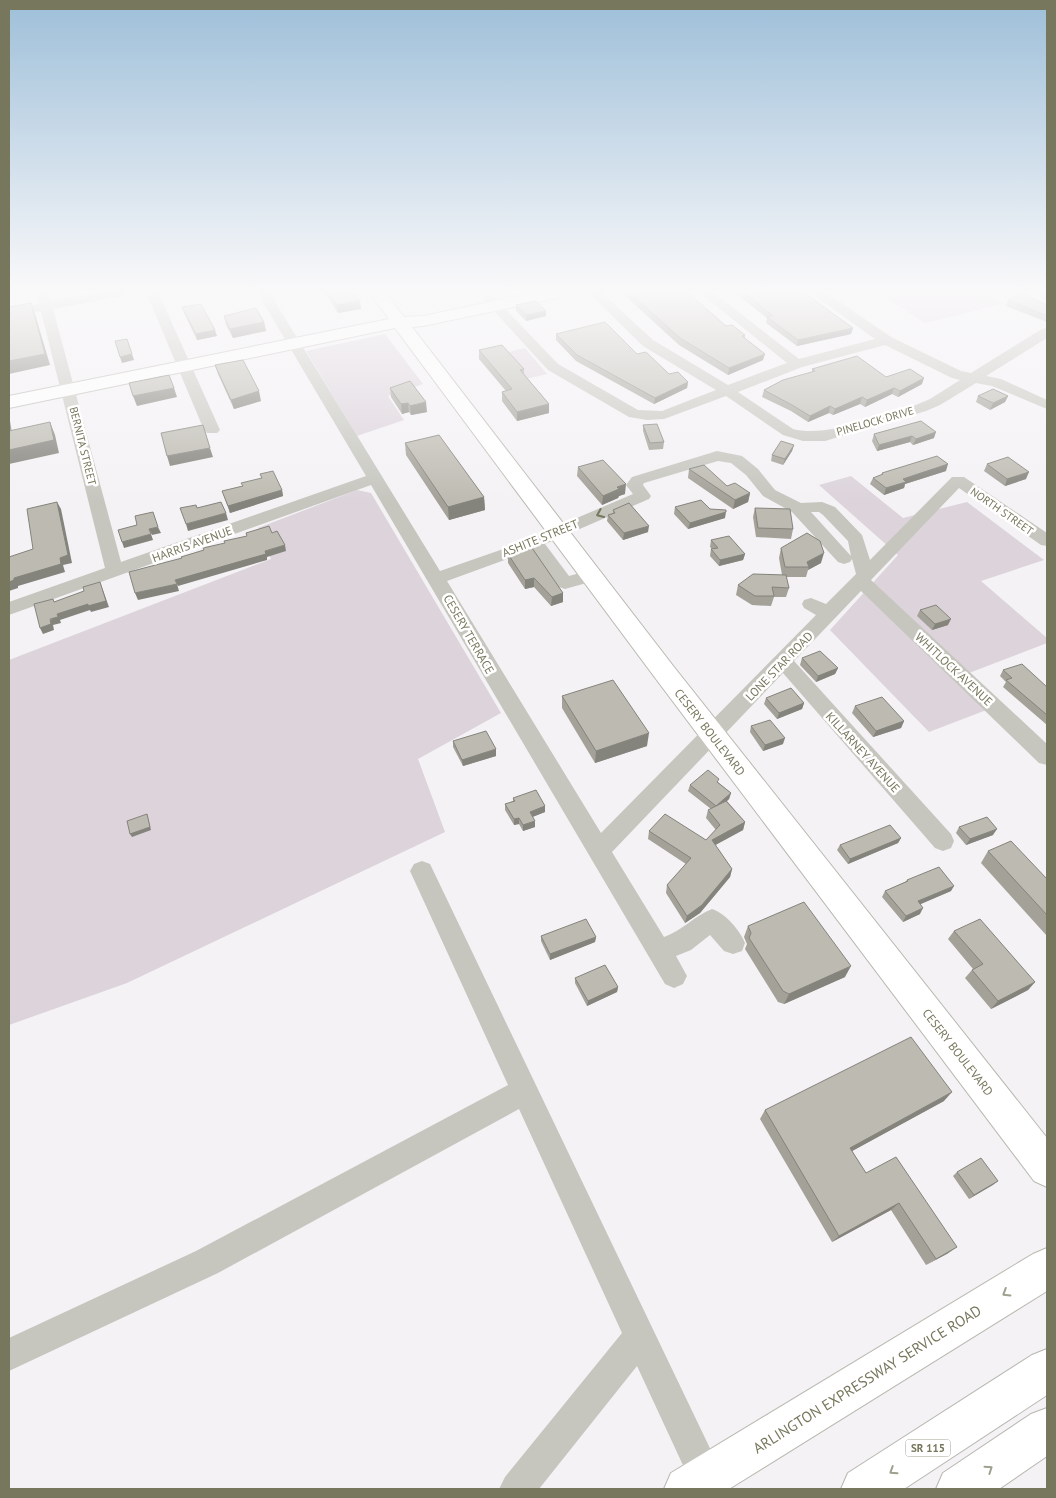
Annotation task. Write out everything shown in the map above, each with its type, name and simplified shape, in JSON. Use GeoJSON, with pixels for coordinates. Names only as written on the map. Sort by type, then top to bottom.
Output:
{"type":"FeatureCollection","features":[{"type":"Feature","properties":{"kind":"main road"},"geometry":{"type":"LineString","coordinates":[[9,402],[204,362]]}},
{"type":"Feature","properties":{"kind":"main road","name":"CESERY BOULEVARD"},"geometry":{"type":"LineString","coordinates":[[430,362],[564,540],[578,579],[712,735],[1047,1168]]}},
{"type":"Feature","properties":{"kind":"main road","name":"ARLINGTON EXPRESSWAY SERVICE ROAD"},"geometry":{"type":"LineString","coordinates":[[696,1483],[1047,1268]]}},
{"type":"Feature","properties":{"kind":"main road","name":"SR 115"},"geometry":{"type":"LineString","coordinates":[[864,1489],[1047,1370]]}},
{"type":"Feature","properties":{"kind":"main road"},"geometry":{"type":"LineString","coordinates":[[959,1489],[1047,1430]]}},
{"type":"Feature","properties":{"kind":"street","name":"BERNITA STREET"},"geometry":{"type":"LineString","coordinates":[[61,362],[114,572]]}},
{"type":"Feature","properties":{"kind":"street"},"geometry":{"type":"LineString","coordinates":[[182,362],[212,430]]}},
{"type":"Feature","properties":{"kind":"street","name":"CESERY TERRACE"},"geometry":{"type":"LineString","coordinates":[[304,362],[436,578],[674,976]]}},
{"type":"Feature","properties":{"kind":"street"},"geometry":{"type":"LineString","coordinates":[[547,362],[553,368],[634,414],[647,416],[664,415],[726,390],[806,362]]}},
{"type":"Feature","properties":{"kind":"street"},"geometry":{"type":"LineString","coordinates":[[679,362],[726,390]]}},
{"type":"Feature","properties":{"kind":"street"},"geometry":{"type":"LineString","coordinates":[[929,362],[957,376],[996,382],[1047,405]]}},
{"type":"Feature","properties":{"kind":"street","name":"PINELOCK DRIVE"},"geometry":{"type":"LineString","coordinates":[[726,390],[788,432],[803,436],[825,436],[921,408],[1001,362]]}},
{"type":"Feature","properties":{"kind":"street","name":"ASHITE STREET"},"geometry":{"type":"LineString","coordinates":[[436,578],[564,540],[642,496],[634,485],[638,480],[717,456],[736,459],[752,472],[769,493],[805,524]]}},
{"type":"Feature","properties":{"kind":"street","name":"HARRIS AVENUE"},"geometry":{"type":"LineString","coordinates":[[9,608],[375,478]]}},
{"type":"Feature","properties":{"kind":"street","name":"NORTH STREET"},"geometry":{"type":"LineString","coordinates":[[958,480],[1047,541]]}},
{"type":"Feature","properties":{"kind":"street","name":"LONE STAR ROAD"},"geometry":{"type":"LineString","coordinates":[[598,851],[829,614],[858,569],[958,480]]}},
{"type":"Feature","properties":{"kind":"street"},"geometry":{"type":"LineString","coordinates":[[822,507],[830,511],[856,539],[858,569],[817,547],[805,524],[822,507]]}},
{"type":"Feature","properties":{"kind":"street"},"geometry":{"type":"LineString","coordinates":[[539,548],[578,579]]}},
{"type":"Feature","properties":{"kind":"street","name":"WHITLOCK AVENUE"},"geometry":{"type":"LineString","coordinates":[[858,569],[1047,757]]}},
{"type":"Feature","properties":{"kind":"street"},"geometry":{"type":"LineString","coordinates":[[810,604],[829,614]]}},
{"type":"Feature","properties":{"kind":"street","name":"KILLARNEY AVENUE"},"geometry":{"type":"LineString","coordinates":[[784,662],[943,841]]}},
{"type":"Feature","properties":{"kind":"street"},"geometry":{"type":"LineString","coordinates":[[422,871],[640,1336],[696,1483]]}},
{"type":"Feature","properties":{"kind":"street"},"geometry":{"type":"LineString","coordinates":[[658,951],[682,942],[712,920],[733,944]]}},
{"type":"Feature","properties":{"kind":"street"},"geometry":{"type":"LineString","coordinates":[[9,1355],[207,1262],[525,1091]]}},
{"type":"Feature","properties":{"kind":"street"},"geometry":{"type":"LineString","coordinates":[[517,1489],[640,1336]]}},
{"type":"Feature","properties":{"kind":"shaded area"},"geometry":{"type":"Polygon","coordinates":[[[313,362],[406,362],[423,384],[388,396],[404,420],[357,436],[313,362]]]}},
{"type":"Feature","properties":{"kind":"shaded area"},"geometry":{"type":"Polygon","coordinates":[[[512,362],[537,362],[547,374],[526,379],[512,362]]]}},
{"type":"Feature","properties":{"kind":"shaded area"},"geometry":{"type":"Polygon","coordinates":[[[851,476],[903,518],[967,502],[1044,560],[981,581],[1047,638],[1047,643],[969,673],[1002,704],[929,732],[830,630],[898,555],[819,485],[851,476]]]}},
{"type":"Feature","properties":{"kind":"shaded area"},"geometry":{"type":"Polygon","coordinates":[[[357,490],[371,493],[501,713],[418,759],[445,832],[127,983],[9,1025],[9,660],[271,559],[258,528],[357,490]]]}},
{"type":"Feature","properties":{"kind":"building"},"geometry":{"type":"Polygon","coordinates":[[[244,362],[259,391],[231,400],[215,365],[244,362]]]}},
{"type":"Feature","properties":{"kind":"building"},"geometry":{"type":"Polygon","coordinates":[[[489,362],[517,362],[524,369],[520,370],[549,404],[517,412],[502,392],[512,389],[489,362]]]}},
{"type":"Feature","properties":{"kind":"building"},"geometry":{"type":"Polygon","coordinates":[[[590,362],[656,362],[669,374],[678,372],[688,382],[655,398],[590,362]]]}},
{"type":"Feature","properties":{"kind":"building"},"geometry":{"type":"Polygon","coordinates":[[[719,362],[745,362],[729,368],[719,362]]]}},
{"type":"Feature","properties":{"kind":"building"},"geometry":{"type":"Polygon","coordinates":[[[837,362],[865,362],[886,377],[910,369],[924,378],[900,391],[894,388],[867,400],[862,397],[835,409],[830,406],[810,416],[764,390],[783,380],[815,371],[812,369],[837,362]]]}},
{"type":"Feature","properties":{"kind":"building"},"geometry":{"type":"Polygon","coordinates":[[[169,375],[174,388],[133,396],[129,383],[169,375]]]}},
{"type":"Feature","properties":{"kind":"building"},"geometry":{"type":"Polygon","coordinates":[[[410,381],[426,402],[410,406],[408,403],[401,404],[390,388],[410,381]]]}},
{"type":"Feature","properties":{"kind":"building"},"geometry":{"type":"Polygon","coordinates":[[[993,389],[1008,396],[993,403],[978,396],[993,389]]]}},
{"type":"Feature","properties":{"kind":"building"},"geometry":{"type":"Polygon","coordinates":[[[921,421],[936,432],[916,439],[912,436],[879,445],[874,434],[921,421]]]}},
{"type":"Feature","properties":{"kind":"building"},"geometry":{"type":"Polygon","coordinates":[[[50,422],[54,440],[9,450],[9,431],[50,422]]]}},
{"type":"Feature","properties":{"kind":"building"},"geometry":{"type":"Polygon","coordinates":[[[657,424],[664,442],[650,443],[643,425],[657,424]]]}},
{"type":"Feature","properties":{"kind":"building"},"geometry":{"type":"Polygon","coordinates":[[[203,425],[210,448],[167,456],[161,433],[203,425]]]}},
{"type":"Feature","properties":{"kind":"building"},"geometry":{"type":"Polygon","coordinates":[[[439,435],[484,497],[448,507],[405,443],[439,435]]]}},
{"type":"Feature","properties":{"kind":"building"},"geometry":{"type":"Polygon","coordinates":[[[781,441],[794,445],[785,459],[772,455],[781,441]]]}},
{"type":"Feature","properties":{"kind":"building"},"geometry":{"type":"Polygon","coordinates":[[[937,456],[948,464],[903,479],[906,482],[886,488],[873,478],[882,473],[937,456]]]}},
{"type":"Feature","properties":{"kind":"building"},"geometry":{"type":"Polygon","coordinates":[[[1008,457],[1029,472],[1007,479],[987,464],[1008,457]]]}},
{"type":"Feature","properties":{"kind":"building"},"geometry":{"type":"Polygon","coordinates":[[[603,460],[626,484],[617,487],[619,489],[603,496],[578,467],[603,460]]]}},
{"type":"Feature","properties":{"kind":"building"},"geometry":{"type":"Polygon","coordinates":[[[704,465],[727,486],[735,483],[750,493],[735,500],[689,469],[704,465]]]}},
{"type":"Feature","properties":{"kind":"building"},"geometry":{"type":"Polygon","coordinates":[[[273,471],[282,490],[228,506],[222,491],[243,486],[241,483],[262,478],[260,474],[273,471]]]}},
{"type":"Feature","properties":{"kind":"building"},"geometry":{"type":"Polygon","coordinates":[[[701,500],[710,509],[726,510],[726,512],[690,523],[675,507],[701,500]]]}},
{"type":"Feature","properties":{"kind":"building"},"geometry":{"type":"Polygon","coordinates":[[[57,502],[68,555],[60,558],[61,564],[14,578],[14,580],[9,582],[9,557],[33,549],[27,509],[57,502]]]}},
{"type":"Feature","properties":{"kind":"building"},"geometry":{"type":"Polygon","coordinates":[[[221,502],[226,513],[186,524],[180,508],[196,505],[197,508],[221,502]]]}},
{"type":"Feature","properties":{"kind":"building"},"geometry":{"type":"Polygon","coordinates":[[[629,503],[649,526],[624,533],[608,515],[615,513],[613,510],[629,503]]]}},
{"type":"Feature","properties":{"kind":"building"},"geometry":{"type":"Polygon","coordinates":[[[755,508],[790,509],[793,529],[758,528],[755,508]]]}},
{"type":"Feature","properties":{"kind":"building"},"geometry":{"type":"Polygon","coordinates":[[[153,512],[158,527],[149,529],[151,534],[122,542],[118,530],[137,525],[135,516],[153,512]]]}},
{"type":"Feature","properties":{"kind":"building"},"geometry":{"type":"Polygon","coordinates":[[[269,526],[272,533],[277,531],[285,545],[265,551],[266,554],[175,580],[177,584],[135,593],[129,572],[182,558],[204,550],[203,548],[247,536],[246,533],[269,526]]]}},
{"type":"Feature","properties":{"kind":"building"},"geometry":{"type":"Polygon","coordinates":[[[807,533],[820,541],[824,553],[807,562],[809,567],[785,567],[781,548],[807,533]]]}},
{"type":"Feature","properties":{"kind":"building"},"geometry":{"type":"Polygon","coordinates":[[[729,536],[745,554],[720,560],[711,549],[718,548],[711,540],[729,536]]]}},
{"type":"Feature","properties":{"kind":"building"},"geometry":{"type":"Polygon","coordinates":[[[532,548],[563,593],[552,597],[534,578],[525,580],[508,554],[532,548]]]}},
{"type":"Feature","properties":{"kind":"building"},"geometry":{"type":"Polygon","coordinates":[[[753,574],[786,575],[789,588],[772,587],[774,596],[755,596],[738,585],[753,574]]]}},
{"type":"Feature","properties":{"kind":"building"},"geometry":{"type":"Polygon","coordinates":[[[100,582],[106,601],[88,606],[88,604],[57,614],[58,617],[50,619],[51,624],[40,628],[34,604],[53,599],[54,602],[84,591],[83,587],[100,582]]]}},
{"type":"Feature","properties":{"kind":"building"},"geometry":{"type":"Polygon","coordinates":[[[936,605],[951,619],[935,624],[920,610],[936,605]]]}},
{"type":"Feature","properties":{"kind":"building"},"geometry":{"type":"Polygon","coordinates":[[[820,651],[838,668],[818,676],[802,658],[820,651]]]}},
{"type":"Feature","properties":{"kind":"building"},"geometry":{"type":"Polygon","coordinates":[[[1022,664],[1047,687],[1047,715],[1006,680],[1012,678],[1003,670],[1022,664]]]}},
{"type":"Feature","properties":{"kind":"building"},"geometry":{"type":"Polygon","coordinates":[[[613,680],[649,733],[596,751],[562,696],[613,680]]]}},
{"type":"Feature","properties":{"kind":"building"},"geometry":{"type":"Polygon","coordinates":[[[791,688],[804,703],[779,713],[766,698],[791,688]]]}},
{"type":"Feature","properties":{"kind":"building"},"geometry":{"type":"Polygon","coordinates":[[[882,697],[904,721],[876,731],[855,706],[882,697]]]}},
{"type":"Feature","properties":{"kind":"building"},"geometry":{"type":"Polygon","coordinates":[[[770,720],[785,738],[765,745],[751,726],[770,720]]]}},
{"type":"Feature","properties":{"kind":"building"},"geometry":{"type":"Polygon","coordinates":[[[486,731],[496,749],[462,760],[453,741],[486,731]]]}},
{"type":"Feature","properties":{"kind":"building"},"geometry":{"type":"Polygon","coordinates":[[[708,770],[719,779],[717,782],[731,793],[716,806],[690,785],[708,770]]]}},
{"type":"Feature","properties":{"kind":"building"},"geometry":{"type":"Polygon","coordinates":[[[536,790],[545,806],[530,812],[535,821],[523,825],[519,818],[514,819],[505,804],[515,801],[513,798],[536,790]]]}},
{"type":"Feature","properties":{"kind":"building"},"geometry":{"type":"Polygon","coordinates":[[[726,801],[745,822],[712,840],[732,869],[702,905],[687,916],[667,885],[691,858],[649,831],[665,814],[706,840],[720,825],[708,810],[726,801]]]}},
{"type":"Feature","properties":{"kind":"building"},"geometry":{"type":"Polygon","coordinates":[[[147,814],[150,827],[130,834],[127,821],[147,814]]]}},
{"type":"Feature","properties":{"kind":"building"},"geometry":{"type":"Polygon","coordinates":[[[987,817],[997,829],[970,839],[959,827],[987,817]]]}},
{"type":"Feature","properties":{"kind":"building"},"geometry":{"type":"Polygon","coordinates":[[[890,825],[901,838],[850,859],[840,845],[890,825]]]}},
{"type":"Feature","properties":{"kind":"building"},"geometry":{"type":"Polygon","coordinates":[[[1011,841],[1047,879],[1047,915],[988,851],[1011,841]]]}},
{"type":"Feature","properties":{"kind":"building"},"geometry":{"type":"Polygon","coordinates":[[[939,867],[954,886],[918,901],[923,908],[906,916],[885,891],[907,880],[939,867]]]}},
{"type":"Feature","properties":{"kind":"building"},"geometry":{"type":"Polygon","coordinates":[[[804,902],[851,966],[789,994],[783,991],[749,938],[751,933],[748,926],[804,902]]]}},
{"type":"Feature","properties":{"kind":"building"},"geometry":{"type":"Polygon","coordinates":[[[586,919],[596,937],[550,954],[541,936],[586,919]]]}},
{"type":"Feature","properties":{"kind":"building"},"geometry":{"type":"Polygon","coordinates":[[[980,919],[1035,982],[998,1001],[972,970],[983,964],[954,931],[980,919]]]}},
{"type":"Feature","properties":{"kind":"building"},"geometry":{"type":"Polygon","coordinates":[[[605,965],[618,987],[588,1001],[575,978],[605,965]]]}},
{"type":"Feature","properties":{"kind":"building"},"geometry":{"type":"Polygon","coordinates":[[[911,1037],[952,1092],[850,1148],[866,1173],[896,1157],[957,1247],[936,1259],[899,1203],[839,1236],[765,1110],[911,1037]]]}},
{"type":"Feature","properties":{"kind":"building"},"geometry":{"type":"Polygon","coordinates":[[[981,1158],[998,1181],[974,1195],[957,1172],[981,1158]]]}}]}
